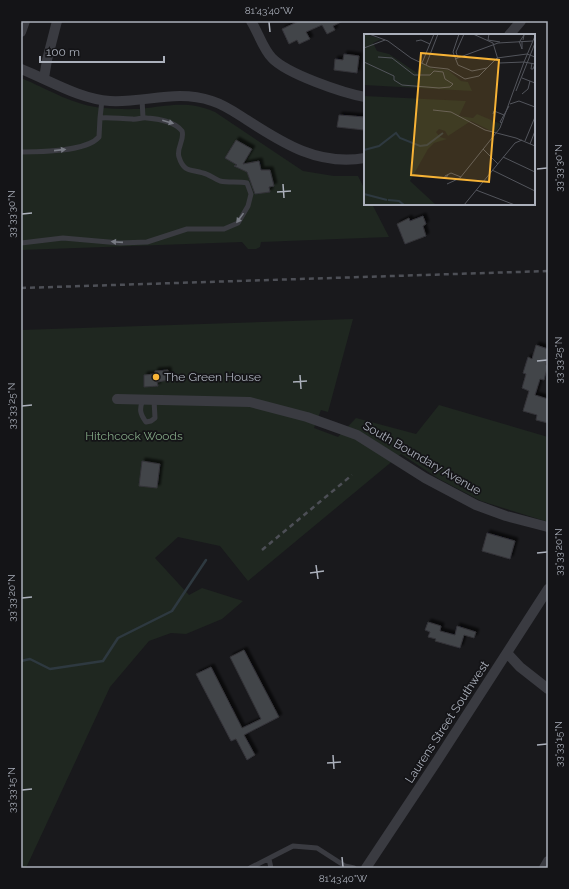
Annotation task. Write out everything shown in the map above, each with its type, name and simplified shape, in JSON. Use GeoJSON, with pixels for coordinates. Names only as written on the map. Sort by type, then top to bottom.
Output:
{"type":"FeatureCollection","features":[{"type":"Feature","properties":{"kind":"street"},"geometry":{"type":"LineString","coordinates":[[21,32],[25,21]]}},
{"type":"Feature","properties":{"kind":"street"},"geometry":{"type":"LineString","coordinates":[[251,21],[271,58],[283,68],[343,91],[364,97]]}},
{"type":"Feature","properties":{"kind":"street"},"geometry":{"type":"LineString","coordinates":[[510,34],[521,21]]}},
{"type":"Feature","properties":{"kind":"street"},"geometry":{"type":"LineString","coordinates":[[44,78],[54,22]]}},
{"type":"Feature","properties":{"kind":"street"},"geometry":{"type":"LineString","coordinates":[[21,69],[68,90],[102,100],[120,101],[178,96],[203,98],[223,105],[282,143],[305,153],[329,159],[349,160],[364,158]]}},
{"type":"Feature","properties":{"kind":"street","name":"South Boundary Avenue"},"geometry":{"type":"LineString","coordinates":[[117,399],[250,402],[308,417],[358,435],[425,478],[476,505],[506,516],[548,527]]}},
{"type":"Feature","properties":{"kind":"street","name":"Laurens Street Southwest"},"geometry":{"type":"LineString","coordinates":[[366,868],[548,589]]}},
{"type":"Feature","properties":{"kind":"street"},"geometry":{"type":"LineString","coordinates":[[507,653],[520,667],[548,689]]}},
{"type":"Feature","properties":{"kind":"street"},"geometry":{"type":"LineString","coordinates":[[544,868],[548,862]]}},
{"type":"Feature","properties":{"kind":"lane"},"geometry":{"type":"LineString","coordinates":[[142,98],[143,118]]}},
{"type":"Feature","properties":{"kind":"lane"},"geometry":{"type":"LineString","coordinates":[[21,152],[72,149],[97,139],[102,100]]}},
{"type":"Feature","properties":{"kind":"lane"},"geometry":{"type":"LineString","coordinates":[[21,243],[63,238],[120,243],[147,242],[187,229],[224,229],[238,223],[250,200],[247,183],[218,180],[203,173],[190,172],[179,158],[183,135],[179,127],[167,121],[143,118],[133,120],[118,117],[100,118]]}},
{"type":"Feature","properties":{"kind":"lane"},"geometry":{"type":"LineString","coordinates":[[250,868],[293,846],[308,846],[317,848],[345,866],[354,868]]}},
{"type":"Feature","properties":{"kind":"lane"},"geometry":{"type":"LineString","coordinates":[[269,859],[271,868]]}},
{"type":"Feature","properties":{"kind":"green space"},"geometry":{"type":"Polygon","coordinates":[[[21,78],[72,101],[93,107],[142,109],[189,105],[215,112],[303,171],[334,176],[358,176],[364,188],[364,205],[373,205],[389,237],[261,242],[260,247],[256,249],[248,249],[242,242],[21,250],[21,78]]]}},
{"type":"Feature","properties":{"kind":"green space","name":"Hitchcock Woods"},"geometry":{"type":"Polygon","coordinates":[[[353,319],[328,412],[321,410],[314,428],[338,437],[356,418],[416,434],[439,405],[548,437],[548,522],[481,501],[439,479],[401,454],[248,581],[220,546],[178,537],[155,558],[189,595],[202,588],[243,601],[222,619],[186,634],[171,633],[149,641],[110,687],[26,868],[21,868],[21,330],[353,319]]]}},
{"type":"Feature","properties":{"kind":"building"},"geometry":{"type":"Polygon","coordinates":[[[299,21],[343,21],[333,26],[335,30],[327,34],[322,25],[306,32],[310,39],[299,44],[297,40],[289,44],[282,29],[299,21]]]}},
{"type":"Feature","properties":{"kind":"building"},"geometry":{"type":"Polygon","coordinates":[[[344,54],[359,56],[357,73],[334,70],[335,59],[343,60],[344,54]]]}},
{"type":"Feature","properties":{"kind":"building"},"geometry":{"type":"Polygon","coordinates":[[[339,115],[364,117],[364,130],[337,127],[339,115]]]}},
{"type":"Feature","properties":{"kind":"building"},"geometry":{"type":"Polygon","coordinates":[[[236,140],[252,149],[243,164],[259,161],[261,170],[270,170],[274,186],[269,187],[270,192],[255,194],[247,172],[234,166],[237,165],[225,158],[236,140]]]}},
{"type":"Feature","properties":{"kind":"building"},"geometry":{"type":"Polygon","coordinates":[[[423,216],[426,224],[423,226],[426,236],[405,244],[397,224],[409,218],[410,221],[423,216]]]}},
{"type":"Feature","properties":{"kind":"building"},"geometry":{"type":"Polygon","coordinates":[[[536,345],[548,349],[546,365],[548,365],[544,380],[540,379],[535,395],[548,399],[548,423],[536,420],[537,415],[523,411],[529,391],[522,388],[526,374],[523,373],[528,357],[532,359],[536,345]]]}},
{"type":"Feature","properties":{"kind":"building","name":"The Green House"},"geometry":{"type":"Polygon","coordinates":[[[168,370],[169,380],[157,382],[158,386],[144,387],[144,375],[155,374],[155,371],[168,370]]]}},
{"type":"Feature","properties":{"kind":"building"},"geometry":{"type":"Polygon","coordinates":[[[142,461],[160,464],[157,488],[139,486],[142,461]]]}},
{"type":"Feature","properties":{"kind":"building"},"geometry":{"type":"Polygon","coordinates":[[[487,533],[515,541],[510,559],[482,551],[487,533]]]}},
{"type":"Feature","properties":{"kind":"building"},"geometry":{"type":"Polygon","coordinates":[[[428,622],[441,626],[440,631],[455,635],[457,626],[476,632],[474,638],[464,635],[460,648],[435,641],[436,639],[428,637],[430,632],[425,630],[428,622]]]}},
{"type":"Feature","properties":{"kind":"building"},"geometry":{"type":"Polygon","coordinates":[[[244,650],[279,717],[244,735],[255,755],[247,760],[236,739],[231,741],[196,674],[211,667],[242,728],[261,719],[230,657],[244,650]]]}},
{"type":"Feature","properties":{"kind":"waterway"},"geometry":{"type":"LineString","coordinates":[[21,661],[30,659],[50,669],[103,661],[118,638],[172,611],[206,560]]}},
{"type":"Feature","properties":{"kind":"railway"},"geometry":{"type":"LineString","coordinates":[[21,288],[548,271]]}},
{"type":"Feature","properties":{"kind":"railway"},"geometry":{"type":"LineString","coordinates":[[262,550],[352,475]]}},
{"type":"Feature","properties":{"kind":"place","name":"The Green House"},"geometry":{"type":"Point","coordinates":[156,377]}}]}
